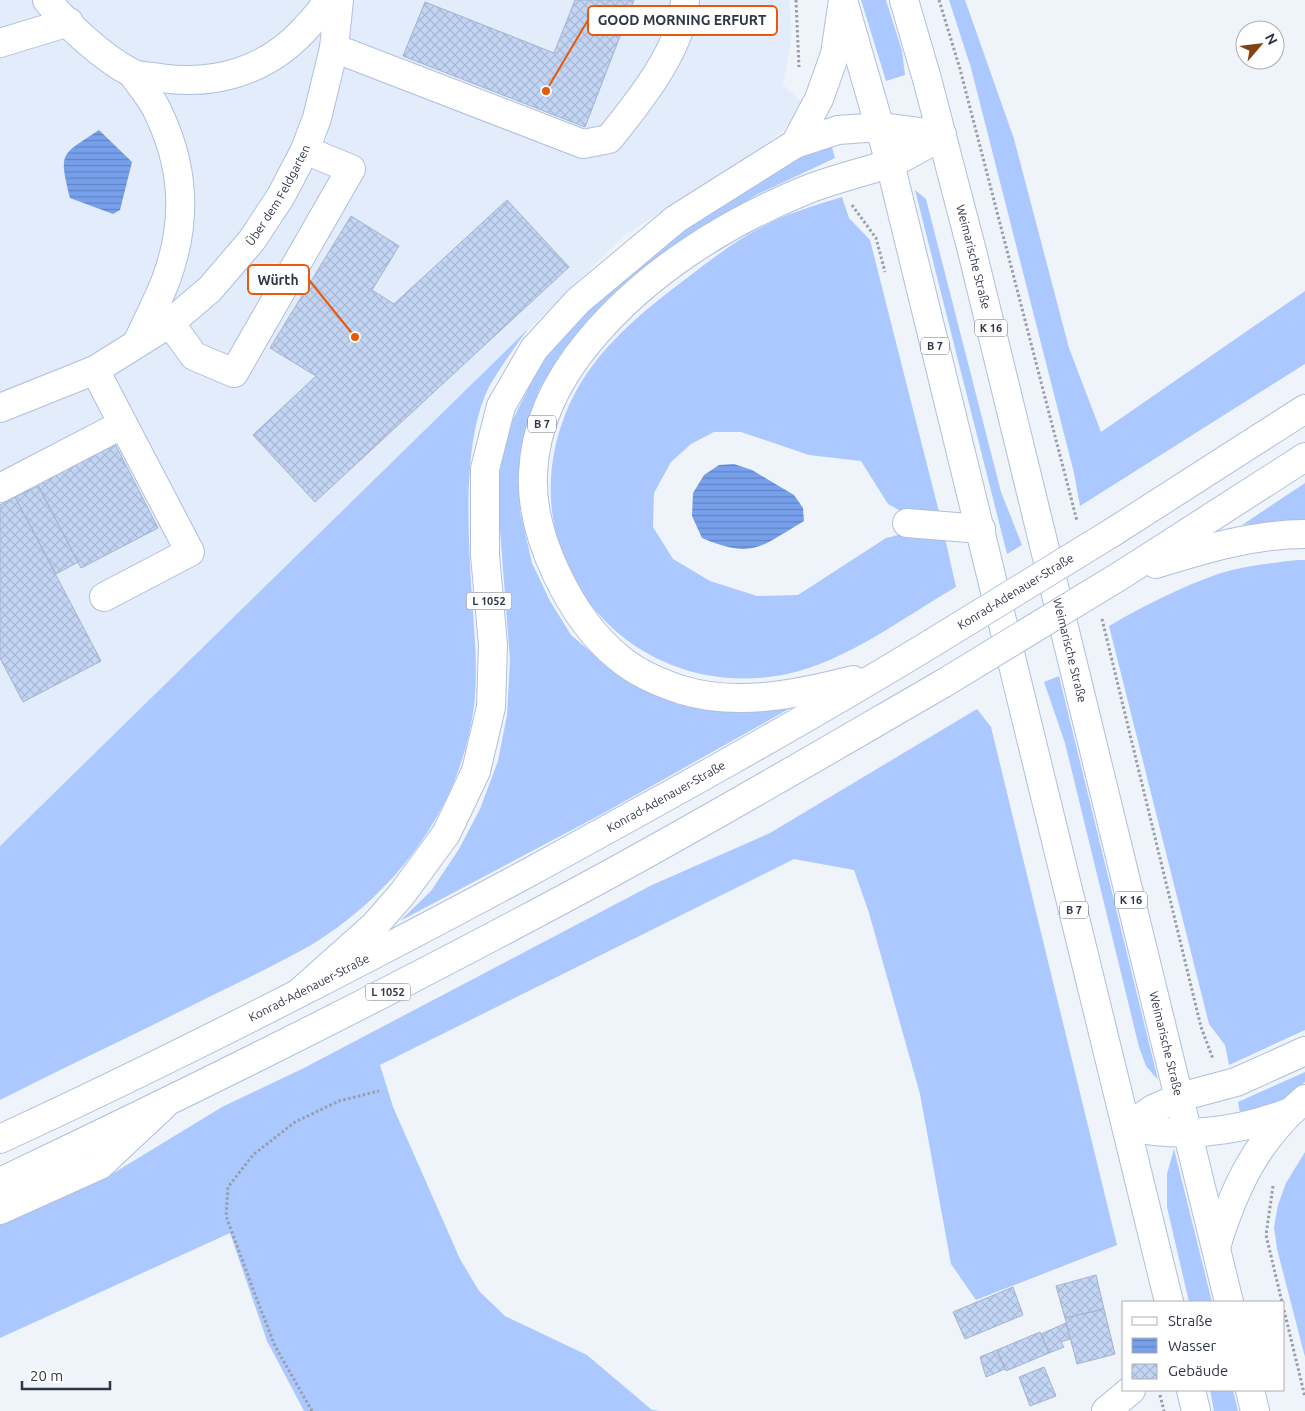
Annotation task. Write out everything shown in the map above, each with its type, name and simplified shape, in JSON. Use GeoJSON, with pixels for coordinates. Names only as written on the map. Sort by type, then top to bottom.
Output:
{"type":"FeatureCollection","features":[{"type":"Feature","properties":{"kind":"main road"},"geometry":{"type":"LineString","coordinates":[[47,0],[91,43],[132,73],[155,107],[171,146],[180,180],[180,224],[167,277],[137,343]]}},
{"type":"Feature","properties":{"kind":"main road"},"geometry":{"type":"LineString","coordinates":[[132,73],[183,81],[228,77],[260,65],[291,44],[324,8],[328,0]]}},
{"type":"Feature","properties":{"kind":"main road","name":"Über dem Feldgarten"},"geometry":{"type":"LineString","coordinates":[[0,408],[95,370],[170,323],[210,289],[252,240],[281,196],[305,150],[316,118],[334,48],[339,0]]}},
{"type":"Feature","properties":{"kind":"main road"},"geometry":{"type":"LineString","coordinates":[[334,48],[583,144],[609,139],[650,88],[684,19],[685,0]]}},
{"type":"Feature","properties":{"kind":"main road"},"geometry":{"type":"LineString","coordinates":[[843,0],[890,163],[942,135]]}},
{"type":"Feature","properties":{"kind":"main road"},"geometry":{"type":"LineString","coordinates":[[795,144],[819,99],[835,54],[843,0]]}},
{"type":"Feature","properties":{"kind":"main road","name":"Weimarische Straße"},"geometry":{"type":"LineString","coordinates":[[904,0],[942,135],[1040,520],[1229,1301]]}},
{"type":"Feature","properties":{"kind":"main road"},"geometry":{"type":"LineString","coordinates":[[0,43],[69,22]]}},
{"type":"Feature","properties":{"kind":"main road"},"geometry":{"type":"LineString","coordinates":[[795,144],[838,130],[880,127],[942,135]]}},
{"type":"Feature","properties":{"kind":"main road","name":"L 1052"},"geometry":{"type":"LineString","coordinates":[[302,991],[374,926],[402,894],[446,834],[476,771],[491,707],[493,654],[485,555],[485,469],[501,406],[534,349],[578,301],[676,219],[795,144]]}},
{"type":"Feature","properties":{"kind":"main road"},"geometry":{"type":"LineString","coordinates":[[170,323],[194,356],[234,374],[351,169],[305,150]]}},
{"type":"Feature","properties":{"kind":"main road","name":"B 7"},"geometry":{"type":"LineString","coordinates":[[884,672],[831,686],[760,698],[723,697],[684,690],[647,676],[618,658],[589,626],[559,581],[540,534],[533,474],[543,416],[564,374],[590,339],[630,300],[676,261],[750,214],[824,183],[890,163],[1169,1301]]}},
{"type":"Feature","properties":{"kind":"main road"},"geometry":{"type":"LineString","coordinates":[[95,370],[190,552],[104,597]]}},
{"type":"Feature","properties":{"kind":"main road","name":"Konrad-Adenauer-Straße"},"geometry":{"type":"LineString","coordinates":[[0,1139],[100,1093],[408,938],[660,801],[884,672],[1113,532],[1305,409]]}},
{"type":"Feature","properties":{"kind":"main road"},"geometry":{"type":"LineString","coordinates":[[0,488],[123,424]]}},
{"type":"Feature","properties":{"kind":"main road"},"geometry":{"type":"LineString","coordinates":[[1123,574],[1305,457]]}},
{"type":"Feature","properties":{"kind":"main road"},"geometry":{"type":"LineString","coordinates":[[907,523],[981,529]]}},
{"type":"Feature","properties":{"kind":"main road"},"geometry":{"type":"LineString","coordinates":[[1123,574],[1200,550],[1252,539],[1305,534]]}},
{"type":"Feature","properties":{"kind":"main road","name":"L 1052"},"geometry":{"type":"LineString","coordinates":[[0,1182],[166,1103],[384,994],[582,889],[769,785],[944,683],[1123,574]]}},
{"type":"Feature","properties":{"kind":"main road"},"geometry":{"type":"LineString","coordinates":[[1127,1127],[1153,1109],[1180,1097],[1236,1082],[1305,1051]]}},
{"type":"Feature","properties":{"kind":"main road"},"geometry":{"type":"LineString","coordinates":[[0,1210],[100,1165],[166,1103]]}},
{"type":"Feature","properties":{"kind":"main road"},"geometry":{"type":"LineString","coordinates":[[1127,1127],[1158,1133],[1189,1134],[1256,1125],[1296,1106]]}},
{"type":"Feature","properties":{"kind":"main road"},"geometry":{"type":"LineString","coordinates":[[1216,1247],[1230,1202],[1242,1177],[1270,1136],[1296,1106]]}},
{"type":"Feature","properties":{"kind":"main road"},"geometry":{"type":"LineString","coordinates":[[1106,1411],[1130,1391]]}},
{"type":"Feature","properties":{"kind":"main road"},"geometry":{"type":"LineString","coordinates":[[1190,1391],[1196,1411]]}},
{"type":"Feature","properties":{"kind":"main road"},"geometry":{"type":"LineString","coordinates":[[1250,1391],[1255,1411]]}},
{"type":"Feature","properties":{"kind":"path"},"geometry":{"type":"LineString","coordinates":[[796,0],[799,50],[798,77]]}},
{"type":"Feature","properties":{"kind":"path"},"geometry":{"type":"LineString","coordinates":[[312,1411],[275,1346],[259,1305],[226,1216],[228,1187],[253,1155],[295,1122],[339,1101],[379,1091]]}},
{"type":"Feature","properties":{"kind":"path"},"geometry":{"type":"LineString","coordinates":[[1276,1176],[1268,1205],[1266,1235],[1282,1301]]}},
{"type":"Feature","properties":{"kind":"path"},"geometry":{"type":"LineString","coordinates":[[1285,1314],[1305,1397]]}},
{"type":"Feature","properties":{"kind":"path"},"geometry":{"type":"LineString","coordinates":[[1159,1391],[1164,1411]]}},
{"type":"Feature","properties":{"kind":"shaded area"},"geometry":{"type":"Polygon","coordinates":[[[0,0],[789,0],[792,34],[783,85],[803,103],[782,132],[749,157],[625,235],[0,846],[0,0]]]}},
{"type":"Feature","properties":{"kind":"shaded area"},"geometry":{"type":"Polygon","coordinates":[[[861,0],[886,0],[902,51],[905,75],[886,81],[861,0]]]}},
{"type":"Feature","properties":{"kind":"shaded area"},"geometry":{"type":"Polygon","coordinates":[[[949,0],[965,0],[1014,139],[1069,348],[1101,432],[1305,291],[1305,364],[1080,506],[1074,473],[971,68],[949,0]]]}},
{"type":"Feature","properties":{"kind":"shaded area"},"geometry":{"type":"Polygon","coordinates":[[[831,144],[835,158],[758,194],[681,241],[637,273],[559,356],[539,390],[528,426],[521,472],[520,511],[532,563],[550,601],[571,635],[598,658],[627,679],[810,697],[602,814],[400,921],[431,891],[459,849],[480,809],[498,761],[507,715],[510,660],[497,491],[502,454],[513,419],[545,355],[574,322],[690,224],[756,185],[804,152],[831,144]]]}},
{"type":"Feature","properties":{"kind":"shaded area"},"geometry":{"type":"Polygon","coordinates":[[[915,190],[926,199],[1001,492],[1022,545],[1007,554],[915,190]]]}},
{"type":"Feature","properties":{"kind":"shaded area"},"geometry":{"type":"Polygon","coordinates":[[[842,197],[849,218],[870,240],[940,516],[908,515],[888,504],[861,461],[809,455],[741,432],[714,432],[691,444],[671,462],[654,493],[653,527],[673,559],[710,581],[757,596],[798,595],[886,538],[906,533],[945,538],[956,587],[875,637],[853,649],[809,668],[787,674],[731,678],[680,668],[634,645],[597,612],[569,570],[554,522],[552,470],[565,415],[587,373],[601,355],[633,322],[669,292],[724,250],[754,231],[792,213],[842,197]]]}},
{"type":"Feature","properties":{"kind":"shaded area"},"geometry":{"type":"Polygon","coordinates":[[[528,329],[490,385],[480,410],[473,439],[468,504],[476,657],[474,706],[467,743],[456,778],[440,811],[421,843],[398,872],[372,899],[344,923],[313,944],[0,1100],[0,846],[528,329]]]}},
{"type":"Feature","properties":{"kind":"shaded area"},"geometry":{"type":"Polygon","coordinates":[[[1305,483],[1305,520],[1242,525],[1305,483]]]}},
{"type":"Feature","properties":{"kind":"shaded area"},"geometry":{"type":"Polygon","coordinates":[[[1305,560],[1305,1030],[1229,1065],[1225,1045],[1209,1024],[1109,626],[1162,597],[1218,574],[1248,567],[1305,560]]]}},
{"type":"Feature","properties":{"kind":"shaded area"},"geometry":{"type":"Polygon","coordinates":[[[1059,676],[1158,1080],[1146,1066],[1139,1047],[1065,743],[1044,682],[1059,676]]]}},
{"type":"Feature","properties":{"kind":"shaded area"},"geometry":{"type":"Polygon","coordinates":[[[977,709],[991,727],[1117,1245],[976,1300],[951,1264],[920,1094],[869,913],[854,870],[794,859],[380,1065],[393,1107],[460,1259],[479,1291],[505,1316],[587,1355],[652,1410],[660,1411],[304,1411],[267,1341],[230,1233],[0,1338],[0,1224],[112,1174],[222,1107],[302,1069],[652,885],[770,833],[977,709]]]}},
{"type":"Feature","properties":{"kind":"shaded area"},"geometry":{"type":"Polygon","coordinates":[[[1305,1072],[1305,1082],[1281,1102],[1240,1112],[1238,1102],[1305,1072]]]}},
{"type":"Feature","properties":{"kind":"shaded area"},"geometry":{"type":"Polygon","coordinates":[[[1174,1149],[1212,1301],[1189,1301],[1167,1207],[1167,1174],[1174,1149]]]}},
{"type":"Feature","properties":{"kind":"shaded area"},"geometry":{"type":"Polygon","coordinates":[[[1305,1152],[1305,1357],[1277,1249],[1274,1227],[1278,1205],[1286,1183],[1305,1152]]]}},
{"type":"Feature","properties":{"kind":"shaded area"},"geometry":{"type":"Polygon","coordinates":[[[1210,1391],[1233,1391],[1238,1411],[1214,1411],[1210,1391]]]}},
{"type":"Feature","properties":{"kind":"water"},"geometry":{"type":"Polygon","coordinates":[[[99,130],[132,162],[120,210],[113,214],[70,198],[64,171],[66,156],[70,151],[99,130]]]}},
{"type":"Feature","properties":{"kind":"water"},"geometry":{"type":"Polygon","coordinates":[[[734,464],[752,470],[794,495],[803,508],[804,521],[767,543],[746,549],[720,545],[702,538],[692,516],[693,493],[704,475],[719,465],[734,464]]]}},
{"type":"Feature","properties":{"kind":"building"},"geometry":{"type":"Polygon","coordinates":[[[575,0],[634,0],[585,127],[403,56],[425,2],[554,53],[575,0]]]}},
{"type":"Feature","properties":{"kind":"building"},"geometry":{"type":"Polygon","coordinates":[[[507,200],[569,267],[315,502],[253,435],[316,376],[270,348],[351,216],[399,246],[372,290],[394,304],[507,200]]]}},
{"type":"Feature","properties":{"kind":"building"},"geometry":{"type":"Polygon","coordinates":[[[113,440],[158,528],[81,568],[36,481],[113,440]]]}},
{"type":"Feature","properties":{"kind":"building"},"geometry":{"type":"Polygon","coordinates":[[[38,486],[78,562],[56,574],[15,497],[38,486]]]}},
{"type":"Feature","properties":{"kind":"building"},"geometry":{"type":"Polygon","coordinates":[[[15,497],[101,661],[23,702],[0,658],[0,505],[15,497]]]}},
{"type":"Feature","properties":{"kind":"building"},"geometry":{"type":"Polygon","coordinates":[[[1096,1275],[1104,1309],[1065,1318],[1056,1286],[1096,1275]]]}},
{"type":"Feature","properties":{"kind":"building"},"geometry":{"type":"Polygon","coordinates":[[[1013,1287],[1023,1315],[965,1339],[953,1312],[1013,1287]]]}},
{"type":"Feature","properties":{"kind":"building"},"geometry":{"type":"Polygon","coordinates":[[[1104,1309],[1115,1354],[1077,1364],[1065,1318],[1104,1309]]]}},
{"type":"Feature","properties":{"kind":"building"},"geometry":{"type":"Polygon","coordinates":[[[1066,1323],[1070,1339],[1061,1342],[1064,1347],[1049,1353],[1041,1334],[1066,1323]]]}},
{"type":"Feature","properties":{"kind":"building"},"geometry":{"type":"Polygon","coordinates":[[[1040,1332],[1049,1353],[1006,1371],[997,1350],[1040,1332]]]}},
{"type":"Feature","properties":{"kind":"building"},"geometry":{"type":"Polygon","coordinates":[[[997,1350],[1005,1369],[986,1377],[980,1357],[997,1350]]]}},
{"type":"Feature","properties":{"kind":"building"},"geometry":{"type":"Polygon","coordinates":[[[1044,1367],[1056,1396],[1030,1406],[1019,1377],[1044,1367]]]}},
{"type":"Feature","properties":{"kind":"place","name":"GOOD MORNING ERFURT"},"geometry":{"type":"Point","coordinates":[546,91]}},
{"type":"Feature","properties":{"kind":"place","name":"Würth"},"geometry":{"type":"Point","coordinates":[355,337]}}]}
